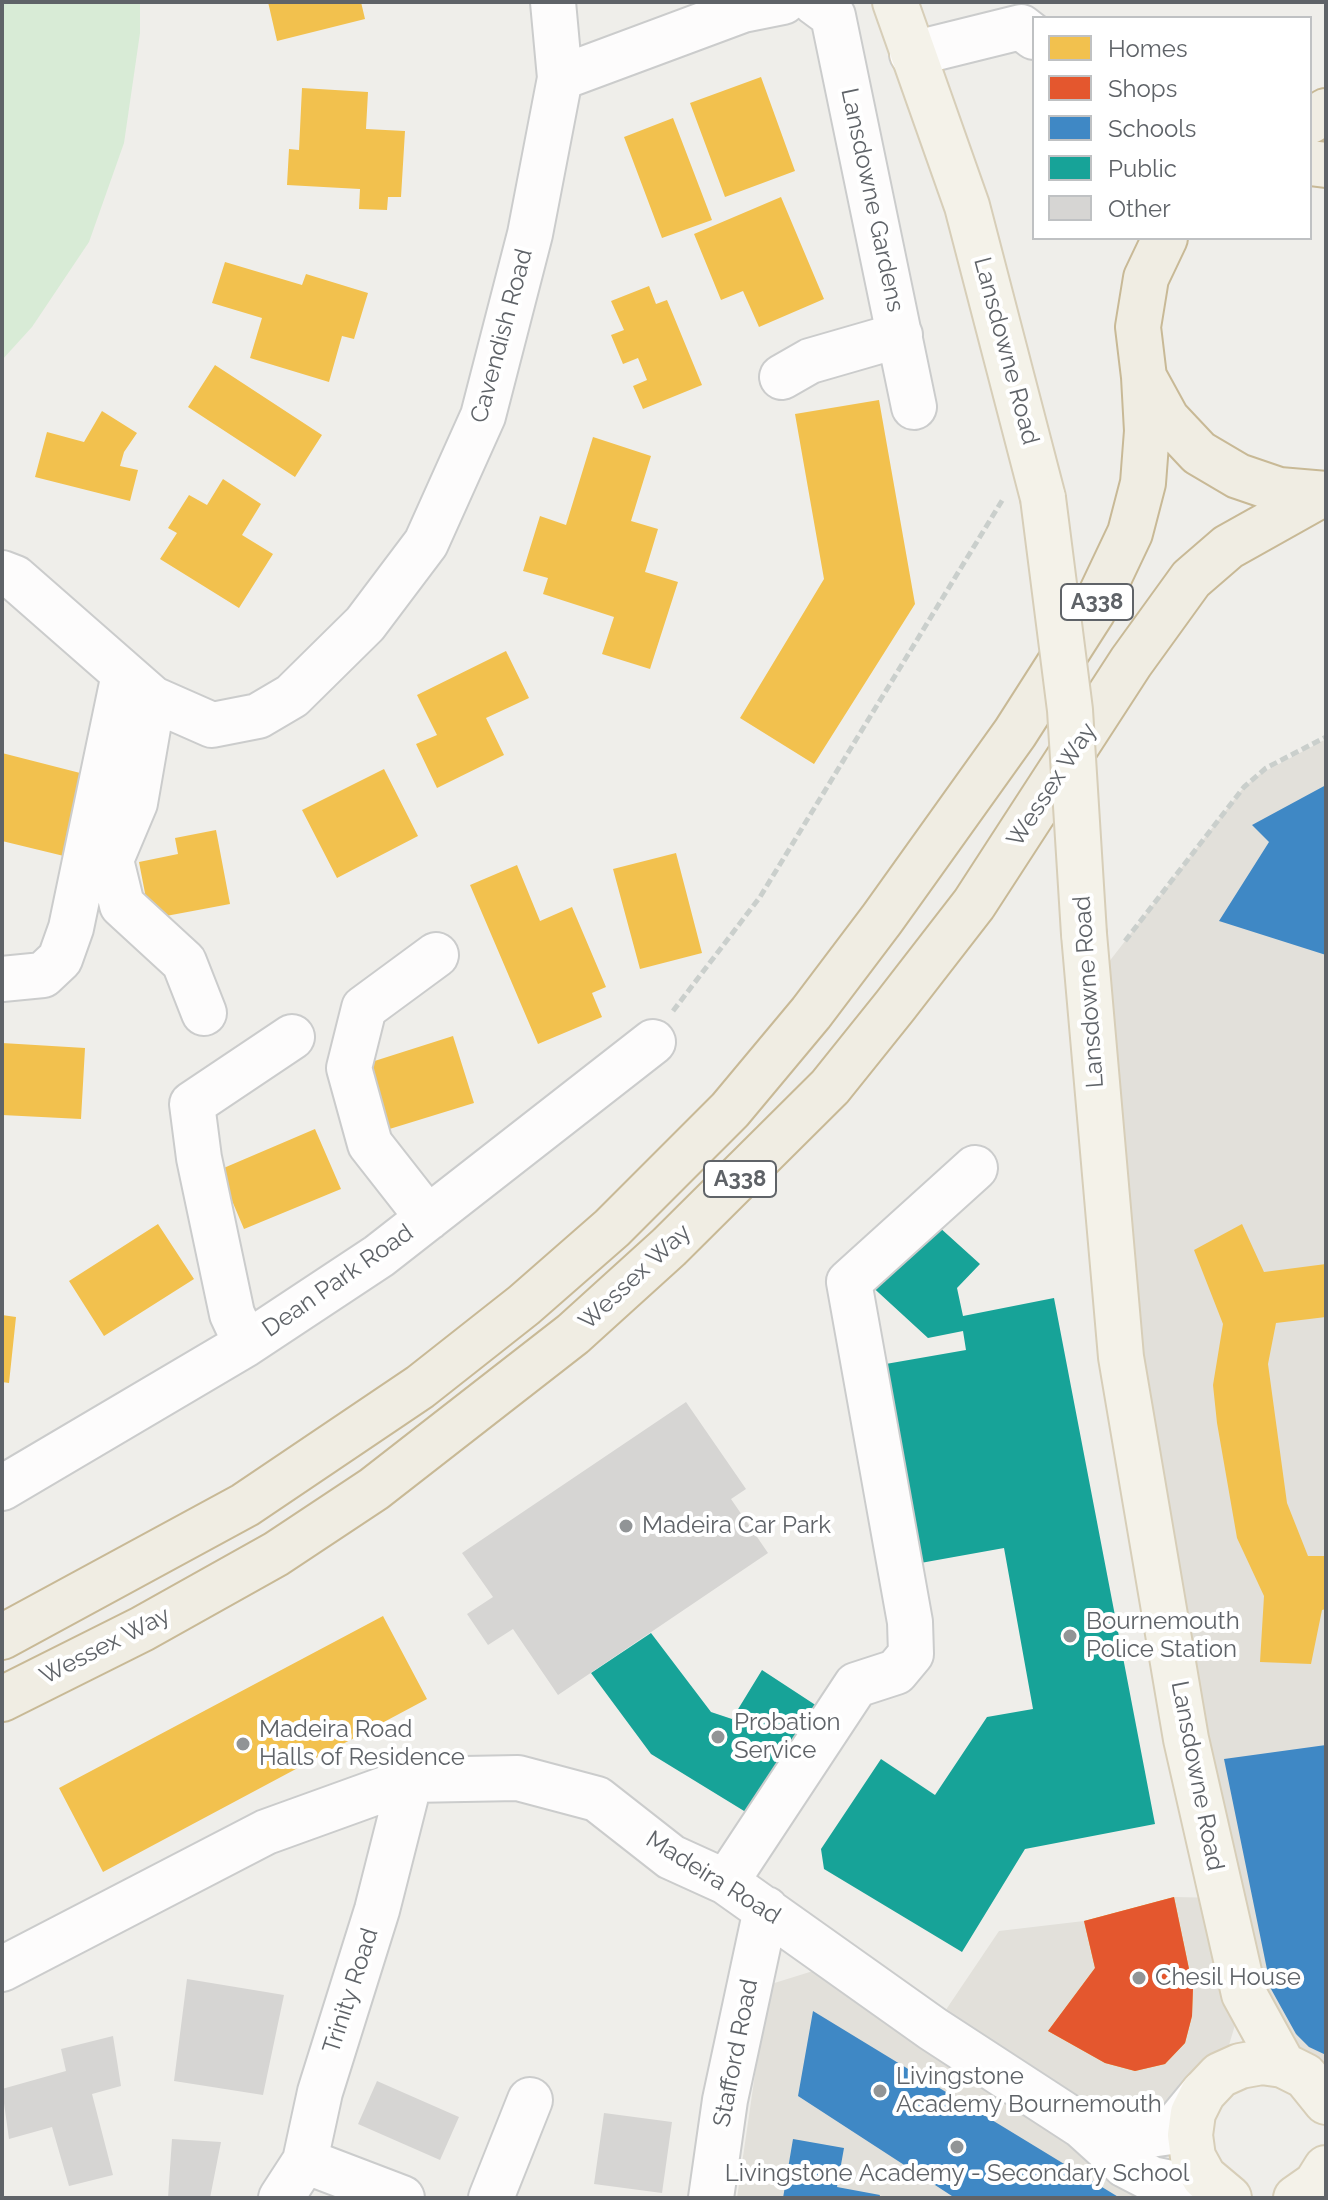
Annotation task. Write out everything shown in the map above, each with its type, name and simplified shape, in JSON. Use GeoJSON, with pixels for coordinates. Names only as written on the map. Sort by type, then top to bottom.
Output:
{"type":"FeatureCollection","features":[{"type":"Feature","properties":{"kind":"highway"},"geometry":{"type":"LineString","coordinates":[[1164,240],[1146,278],[1138,327],[1144,377],[1167,419],[1199,453],[1238,476],[1279,490],[1323,495]]}},
{"type":"Feature","properties":{"kind":"highway","name":"A338"},"geometry":{"type":"LineString","coordinates":[[2,1637],[245,1505],[420,1387],[524,1305],[612,1228],[730,1110],[811,1013],[882,919],[1015,733],[1093,611],[1130,533],[1143,483],[1147,431],[1144,377]]}},
{"type":"Feature","properties":{"kind":"highway","name":"Wessex Way"},"geometry":{"type":"LineString","coordinates":[[2,1699],[142,1629],[263,1561],[374,1489],[573,1334],[669,1247],[830,1087],[904,994],[974,904],[1131,662],[1191,579],[1228,547],[1323,495]]}},
{"type":"Feature","properties":{"kind":"main road","name":"Lansdowne Road"},"geometry":{"type":"LineString","coordinates":[[895,2],[967,206],[1041,488],[1070,710],[1088,989],[1121,1357],[1186,1739],[1244,1994],[1310,2081]]}},
{"type":"Feature","properties":{"kind":"main road","name":"Lansdowne Road"},"geometry":{"type":"LineString","coordinates":[[1224,2195],[1204,2177],[1193,2157],[1190,2135],[1193,2113],[1212,2084],[1244,1994]]}},
{"type":"Feature","properties":{"kind":"main road"},"geometry":{"type":"LineString","coordinates":[[1212,2084],[1240,2066],[1262,2062],[1310,2081]]}},
{"type":"Feature","properties":{"kind":"street","name":"Cavendish Road"},"geometry":{"type":"LineString","coordinates":[[2,573],[15,578],[139,687],[212,725],[258,716],[292,696],[365,624],[426,543],[483,416],[530,234],[560,78],[553,2]]}},
{"type":"Feature","properties":{"kind":"street"},"geometry":{"type":"LineString","coordinates":[[560,78],[743,10],[783,2]]}},
{"type":"Feature","properties":{"kind":"street","name":"Lansdowne Gardens"},"geometry":{"type":"LineString","coordinates":[[814,2],[833,16],[914,407]]}},
{"type":"Feature","properties":{"kind":"street"},"geometry":{"type":"LineString","coordinates":[[912,54],[1021,27],[1032,35]]}},
{"type":"Feature","properties":{"kind":"street"},"geometry":{"type":"LineString","coordinates":[[782,377],[810,361],[900,335]]}},
{"type":"Feature","properties":{"kind":"street"},"geometry":{"type":"LineString","coordinates":[[2,979],[43,975],[60,959],[139,687]]}},
{"type":"Feature","properties":{"kind":"street"},"geometry":{"type":"LineString","coordinates":[[139,687],[135,803],[111,860],[122,905],[184,962],[204,1013]]}},
{"type":"Feature","properties":{"kind":"street"},"geometry":{"type":"LineString","coordinates":[[428,1218],[370,1144],[349,1068],[364,1008],[436,955]]}},
{"type":"Feature","properties":{"kind":"street"},"geometry":{"type":"LineString","coordinates":[[246,1344],[232,1314],[199,1158],[192,1104],[292,1037]]}},
{"type":"Feature","properties":{"kind":"street","name":"Dean Park Road"},"geometry":{"type":"LineString","coordinates":[[2,1488],[246,1344],[379,1256],[653,1042]]}},
{"type":"Feature","properties":{"kind":"street"},"geometry":{"type":"LineString","coordinates":[[726,1882],[856,1685],[896,1672],[911,1654],[910,1622],[849,1282],[975,1168]]}},
{"type":"Feature","properties":{"kind":"street","name":"Madeira Road"},"geometry":{"type":"LineString","coordinates":[[2,1969],[266,1832],[410,1780],[518,1778],[597,1799],[671,1857],[726,1882],[933,2029],[1082,2126],[1125,2165],[1152,2179],[1224,2195]]}},
{"type":"Feature","properties":{"kind":"street","name":"Trinity Road"},"geometry":{"type":"LineString","coordinates":[[281,2198],[305,2161],[320,2092],[377,1910],[410,1780]]}},
{"type":"Feature","properties":{"kind":"street","name":"Stafford Road"},"geometry":{"type":"LineString","coordinates":[[711,2198],[725,2100],[766,1909]]}},
{"type":"Feature","properties":{"kind":"street","name":"Madeira Road"},"geometry":{"type":"LineString","coordinates":[[1082,2126],[1136,2137],[1171,2132],[1212,2084]]}},
{"type":"Feature","properties":{"kind":"street"},"geometry":{"type":"LineString","coordinates":[[491,2198],[530,2100]]}},
{"type":"Feature","properties":{"kind":"street"},"geometry":{"type":"LineString","coordinates":[[305,2161],[402,2198]]}},
{"type":"Feature","properties":{"kind":"path"},"geometry":{"type":"LineString","coordinates":[[653,1042],[760,897],[996,509],[1006,496],[1041,488]]}},
{"type":"Feature","properties":{"kind":"path"},"geometry":{"type":"LineString","coordinates":[[1088,989],[1244,787],[1266,768],[1326,737]]}},
{"type":"Feature","properties":{"kind":"shaded area"},"geometry":{"type":"Polygon","coordinates":[[[1326,739],[1326,2082],[1244,1995],[1220,2075],[1136,2137],[933,2029],[999,1931],[1084,1921],[1174,1897],[1221,1898],[1088,989],[1244,787],[1260,774],[1326,739]]]}},
{"type":"Feature","properties":{"kind":"shaded area","name":"Livingstone Academy Bournemouth"},"geometry":{"type":"Polygon","coordinates":[[[813,1971],[1182,2198],[737,2198],[768,1985],[813,1971]]]}},
{"type":"Feature","properties":{"kind":"green space"},"geometry":{"type":"Polygon","coordinates":[[[2,2],[140,2],[140,33],[124,143],[89,242],[32,327],[2,360],[2,2]]]}},
{"type":"Feature","properties":{"kind":"building: Homes"},"geometry":{"type":"Polygon","coordinates":[[[268,2],[361,2],[365,19],[277,41],[268,2]]]}},
{"type":"Feature","properties":{"kind":"building: Homes"},"geometry":{"type":"Polygon","coordinates":[[[761,77],[795,171],[725,197],[690,103],[761,77]]]}},
{"type":"Feature","properties":{"kind":"building: Homes"},"geometry":{"type":"Polygon","coordinates":[[[302,88],[368,92],[366,129],[405,131],[401,197],[388,197],[387,210],[359,209],[360,189],[287,185],[289,149],[299,150],[302,88]]]}},
{"type":"Feature","properties":{"kind":"building: Homes"},"geometry":{"type":"Polygon","coordinates":[[[673,118],[712,220],[662,238],[624,137],[673,118]]]}},
{"type":"Feature","properties":{"kind":"building: Homes"},"geometry":{"type":"Polygon","coordinates":[[[781,197],[824,299],[759,327],[743,291],[721,300],[694,234],[781,197]]]}},
{"type":"Feature","properties":{"kind":"building: Homes"},"geometry":{"type":"Polygon","coordinates":[[[225,262],[302,285],[306,274],[368,293],[354,339],[342,336],[329,382],[250,358],[262,318],[212,303],[225,262]]]}},
{"type":"Feature","properties":{"kind":"building: Homes"},"geometry":{"type":"Polygon","coordinates":[[[649,286],[656,304],[667,300],[702,385],[643,409],[633,386],[647,380],[638,358],[623,364],[611,335],[624,330],[611,301],[649,286]]]}},
{"type":"Feature","properties":{"kind":"building: Homes"},"geometry":{"type":"Polygon","coordinates":[[[215,365],[322,435],[295,477],[188,407],[215,365]]]}},
{"type":"Feature","properties":{"kind":"building: Homes"},"geometry":{"type":"Polygon","coordinates":[[[879,400],[915,604],[814,764],[740,718],[824,579],[795,414],[879,400]]]}},
{"type":"Feature","properties":{"kind":"building: Homes"},"geometry":{"type":"Polygon","coordinates":[[[102,411],[137,433],[124,452],[120,466],[138,470],[130,501],[35,477],[47,432],[84,442],[102,411]]]}},
{"type":"Feature","properties":{"kind":"building: Homes"},"geometry":{"type":"Polygon","coordinates":[[[593,437],[651,456],[631,521],[658,529],[645,572],[678,582],[650,669],[602,654],[614,617],[543,594],[548,578],[523,571],[540,516],[566,525],[593,437]]]}},
{"type":"Feature","properties":{"kind":"building: Homes"},"geometry":{"type":"Polygon","coordinates":[[[223,479],[261,504],[242,535],[273,554],[239,608],[160,559],[177,533],[168,528],[189,495],[207,505],[223,479]]]}},
{"type":"Feature","properties":{"kind":"building: Homes"},"geometry":{"type":"Polygon","coordinates":[[[506,651],[529,698],[486,718],[504,755],[437,788],[416,744],[437,735],[417,695],[506,651]]]}},
{"type":"Feature","properties":{"kind":"building: Homes"},"geometry":{"type":"Polygon","coordinates":[[[2,753],[88,775],[68,857],[2,841],[2,753]]]}},
{"type":"Feature","properties":{"kind":"building: Homes"},"geometry":{"type":"Polygon","coordinates":[[[384,769],[418,836],[337,878],[302,810],[384,769]]]}},
{"type":"Feature","properties":{"kind":"building: Homes"},"geometry":{"type":"Polygon","coordinates":[[[216,830],[230,904],[150,919],[139,862],[178,854],[175,838],[216,830]]]}},
{"type":"Feature","properties":{"kind":"building: Homes"},"geometry":{"type":"Polygon","coordinates":[[[676,853],[702,953],[640,969],[613,869],[676,853]]]}},
{"type":"Feature","properties":{"kind":"building: Homes"},"geometry":{"type":"Polygon","coordinates":[[[517,865],[540,921],[572,907],[606,987],[592,993],[602,1017],[538,1044],[470,885],[517,865]]]}},
{"type":"Feature","properties":{"kind":"building: Homes"},"geometry":{"type":"Polygon","coordinates":[[[453,1036],[474,1103],[383,1131],[362,1065],[453,1036]]]}},
{"type":"Feature","properties":{"kind":"building: Homes"},"geometry":{"type":"Polygon","coordinates":[[[2,1043],[85,1048],[81,1119],[2,1115],[2,1043]]]}},
{"type":"Feature","properties":{"kind":"building: Homes"},"geometry":{"type":"Polygon","coordinates":[[[315,1129],[341,1189],[244,1229],[219,1170],[315,1129]]]}},
{"type":"Feature","properties":{"kind":"building: Homes"},"geometry":{"type":"Polygon","coordinates":[[[158,1224],[194,1279],[104,1336],[69,1281],[158,1224]]]}},
{"type":"Feature","properties":{"kind":"building: Homes"},"geometry":{"type":"Polygon","coordinates":[[[1242,1224],[1264,1272],[1326,1264],[1326,1317],[1276,1323],[1268,1364],[1287,1503],[1308,1556],[1326,1556],[1326,1609],[1322,1610],[1311,1664],[1260,1662],[1264,1596],[1237,1538],[1217,1423],[1213,1385],[1223,1324],[1194,1250],[1242,1224]]]}},
{"type":"Feature","properties":{"kind":"building: Homes"},"geometry":{"type":"Polygon","coordinates":[[[2,1315],[16,1317],[9,1383],[2,1382],[2,1315]]]}},
{"type":"Feature","properties":{"kind":"building: Homes","name":"Madeira Road Halls of Residence"},"geometry":{"type":"Polygon","coordinates":[[[383,1616],[427,1699],[103,1872],[59,1788],[383,1616]]]}},
{"type":"Feature","properties":{"kind":"building: Homes","name":"Chesil House"},"geometry":{"type":"Polygon","coordinates":[[[1174,1897],[1193,1988],[1192,2016],[1185,2043],[1165,2064],[1135,2071],[1105,2063],[1048,2031],[1095,1968],[1084,1921],[1174,1897]]]}},
{"type":"Feature","properties":{"kind":"building: Shops","name":"Chesil House"},"geometry":{"type":"Polygon","coordinates":[[[1174,1897],[1193,1988],[1192,2016],[1185,2043],[1165,2064],[1135,2071],[1105,2063],[1048,2031],[1095,1968],[1084,1921],[1174,1897]]]}},
{"type":"Feature","properties":{"kind":"building: Schools"},"geometry":{"type":"Polygon","coordinates":[[[1326,785],[1326,955],[1219,921],[1269,842],[1252,825],[1326,785]]]}},
{"type":"Feature","properties":{"kind":"building: Schools"},"geometry":{"type":"Polygon","coordinates":[[[1326,1745],[1326,2055],[1309,2047],[1296,2034],[1271,1989],[1224,1759],[1326,1745]]]}},
{"type":"Feature","properties":{"kind":"building: Schools","name":"Livingstone Academy - Secondary School"},"geometry":{"type":"Polygon","coordinates":[[[813,2011],[1120,2198],[955,2198],[798,2096],[813,2011]]]}},
{"type":"Feature","properties":{"kind":"building: Schools"},"geometry":{"type":"Polygon","coordinates":[[[793,2139],[844,2148],[837,2187],[880,2195],[879,2198],[783,2198],[793,2139]]]}},
{"type":"Feature","properties":{"kind":"building: Public","name":"Bournemouth Police Station"},"geometry":{"type":"Polygon","coordinates":[[[928,1217],[980,1264],[957,1288],[963,1316],[1054,1298],[1155,1824],[1025,1849],[962,1952],[824,1869],[821,1849],[881,1759],[935,1795],[987,1717],[1033,1709],[1004,1548],[915,1564],[880,1365],[966,1350],[963,1331],[928,1338],[867,1282],[928,1217]]]}},
{"type":"Feature","properties":{"kind":"building: Public","name":"Probation Service"},"geometry":{"type":"Polygon","coordinates":[[[651,1633],[711,1712],[732,1719],[762,1670],[817,1706],[749,1814],[651,1754],[591,1673],[651,1633]]]}},
{"type":"Feature","properties":{"kind":"building: Other","name":"Madeira Car Park"},"geometry":{"type":"Polygon","coordinates":[[[686,1402],[746,1489],[731,1499],[768,1553],[558,1695],[513,1629],[488,1645],[467,1614],[493,1597],[462,1553],[686,1402]]]}},
{"type":"Feature","properties":{"kind":"building: Other"},"geometry":{"type":"Polygon","coordinates":[[[187,1979],[284,1995],[263,2095],[174,2081],[187,1979]]]}},
{"type":"Feature","properties":{"kind":"building: Other"},"geometry":{"type":"Polygon","coordinates":[[[113,2036],[121,2086],[92,2094],[113,2175],[69,2186],[52,2127],[9,2139],[2,2089],[66,2071],[61,2049],[113,2036]]]}},
{"type":"Feature","properties":{"kind":"building: Other"},"geometry":{"type":"Polygon","coordinates":[[[377,2081],[459,2117],[440,2160],[358,2124],[377,2081]]]}},
{"type":"Feature","properties":{"kind":"building: Other"},"geometry":{"type":"Polygon","coordinates":[[[604,2113],[672,2122],[662,2193],[594,2184],[604,2113]]]}},
{"type":"Feature","properties":{"kind":"building: Other"},"geometry":{"type":"Polygon","coordinates":[[[172,2139],[221,2142],[210,2198],[168,2198],[172,2139]]]}},
{"type":"Feature","properties":{"kind":"place","name":"Madeira Car Park"},"geometry":{"type":"Point","coordinates":[626,1526]}},
{"type":"Feature","properties":{"kind":"place","name":"Bournemouth Police Station"},"geometry":{"type":"Point","coordinates":[1070,1636]}},
{"type":"Feature","properties":{"kind":"place","name":"Probation Service"},"geometry":{"type":"Point","coordinates":[718,1737]}},
{"type":"Feature","properties":{"kind":"place","name":"Madeira Road Halls of Residence"},"geometry":{"type":"Point","coordinates":[243,1744]}},
{"type":"Feature","properties":{"kind":"place","name":"Chesil House"},"geometry":{"type":"Point","coordinates":[1139,1978]}},
{"type":"Feature","properties":{"kind":"place","name":"Livingstone Academy Bournemouth"},"geometry":{"type":"Point","coordinates":[880,2091]}},
{"type":"Feature","properties":{"kind":"place","name":"Livingstone Academy - Secondary School"},"geometry":{"type":"Point","coordinates":[957,2147]}}]}
